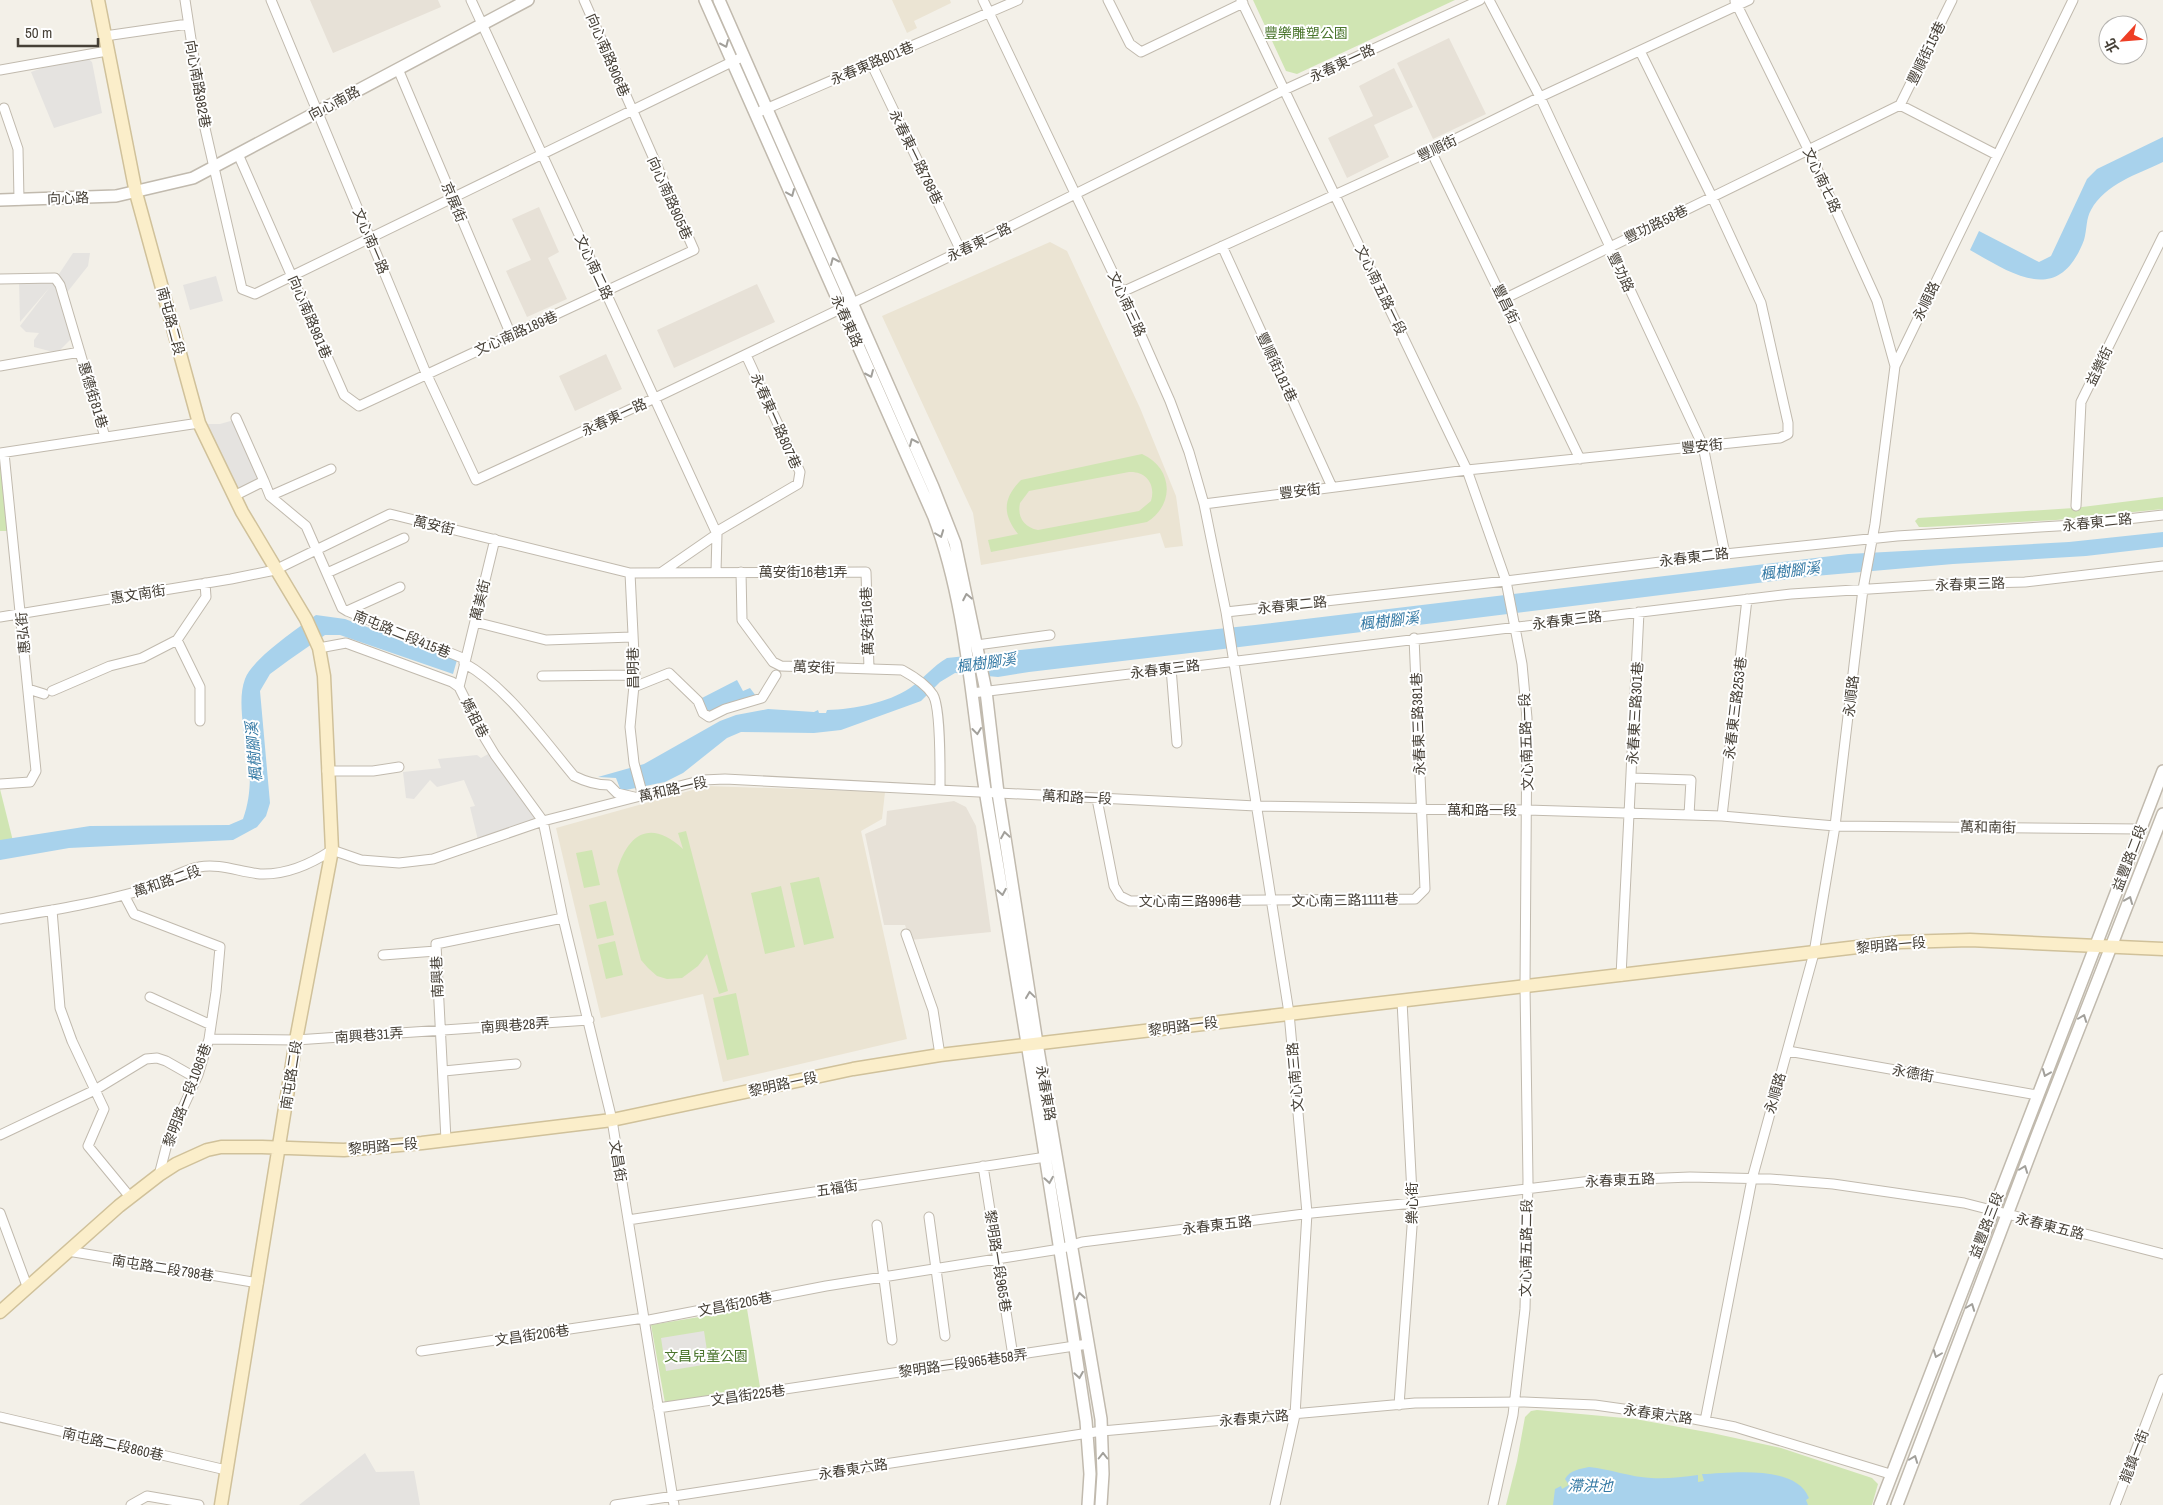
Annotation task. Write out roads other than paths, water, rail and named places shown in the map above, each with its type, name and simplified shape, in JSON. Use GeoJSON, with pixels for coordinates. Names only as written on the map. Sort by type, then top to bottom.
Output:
{"type":"FeatureCollection","features":[{"type":"Feature","properties":{"kind":"main road","name":"南屯路二段"},"geometry":{"type":"LineString","coordinates":[[98,0],[136,193],[199,423],[234,496],[306,619],[318,646],[324,676],[332,850],[296,1040],[221,1505]]}},
{"type":"Feature","properties":{"kind":"main road","name":"黎明路一段"},"geometry":{"type":"LineString","coordinates":[[0,1312],[27,1286],[130,1197],[159,1175],[176,1164],[207,1150],[221,1147],[344,1150],[612,1120],[859,1068],[940,1055],[1289,1013],[1925,941],[1970,940],[2163,949]]}},
{"type":"Feature","properties":{"kind":"street","name":"向心南路982巷"},"geometry":{"type":"LineString","coordinates":[[185,0],[214,167],[242,289],[255,294],[292,276]]}},
{"type":"Feature","properties":{"kind":"street","name":"文心南一路"},"geometry":{"type":"LineString","coordinates":[[271,0],[426,373],[476,480]]}},
{"type":"Feature","properties":{"kind":"street","name":"文心南二路"},"geometry":{"type":"LineString","coordinates":[[471,0],[717,533]]}},
{"type":"Feature","properties":{"kind":"street","name":"向心南路"},"geometry":{"type":"LineString","coordinates":[[136,193],[193,178],[528,0]]}},
{"type":"Feature","properties":{"kind":"street","name":"向心南路906巷"},"geometry":{"type":"LineString","coordinates":[[584,0],[632,111]]}},
{"type":"Feature","properties":{"kind":"street","name":"永春東路"},"geometry":{"type":"LineString","coordinates":[[706,0],[733,62],[761,111],[852,303],[955,543],[973,648],[972,688],[985,792],[1072,1246],[1102,1431],[1104,1474],[1101,1505]]}},
{"type":"Feature","properties":{"kind":"street","name":"永春東路"},"geometry":{"type":"LineString","coordinates":[[719,0],[744,56],[761,111],[841,308],[944,544],[955,590],[985,686],[1033,1044],[1046,1157],[1087,1433],[1090,1474],[1088,1505]]}},
{"type":"Feature","properties":{"kind":"street","name":"文心南三路"},"geometry":{"type":"LineString","coordinates":[[983,0],[1122,292],[1170,401],[1189,452],[1204,504],[1226,612],[1289,1013],[1307,1213],[1295,1415],[1275,1505]]}},
{"type":"Feature","properties":{"kind":"street","name":"永春東路801巷"},"geometry":{"type":"LineString","coordinates":[[761,111],[1018,0]]}},
{"type":"Feature","properties":{"kind":"street"},"geometry":{"type":"LineString","coordinates":[[1108,0],[1130,44],[1141,52],[1242,2]]}},
{"type":"Feature","properties":{"kind":"street","name":"永春東一路"},"geometry":{"type":"LineString","coordinates":[[476,480],[746,355],[1075,195],[1284,90],[1480,0]]}},
{"type":"Feature","properties":{"kind":"street","name":"豐功路"},"geometry":{"type":"LineString","coordinates":[[1489,0],[1540,98],[1703,446],[1725,554]]}},
{"type":"Feature","properties":{"kind":"street","name":"豐順街"},"geometry":{"type":"LineString","coordinates":[[1122,292],[1431,151],[1736,3],[1749,0]]}},
{"type":"Feature","properties":{"kind":"street","name":"豐順街15巷"},"geometry":{"type":"LineString","coordinates":[[1900,105],[1952,0]]}},
{"type":"Feature","properties":{"kind":"street","name":"永順路"},"geometry":{"type":"LineString","coordinates":[[1705,1421],[1752,1179],[1814,953],[1835,826],[1863,589],[1872,539],[1895,366],[2073,0]]}},
{"type":"Feature","properties":{"kind":"street","name":"文心南五路一段"},"geometry":{"type":"LineString","coordinates":[[1242,2],[1467,470],[1506,584],[1522,664],[1527,718],[1524,987]]}},
{"type":"Feature","properties":{"kind":"street","name":"文心南七路"},"geometry":{"type":"LineString","coordinates":[[1736,3],[1809,151],[1876,301],[1895,366]]}},
{"type":"Feature","properties":{"kind":"street"},"geometry":{"type":"LineString","coordinates":[[104,36],[188,24]]}},
{"type":"Feature","properties":{"kind":"street"},"geometry":{"type":"LineString","coordinates":[[0,70],[108,51]]}},
{"type":"Feature","properties":{"kind":"street","name":"豐安街"},"geometry":{"type":"LineString","coordinates":[[1204,504],[1467,470],[1780,438],[1788,434],[1788,423],[1761,303],[1712,197],[1640,51]]}},
{"type":"Feature","properties":{"kind":"street"},"geometry":{"type":"LineString","coordinates":[[292,276],[744,56]]}},
{"type":"Feature","properties":{"kind":"street","name":"永春東一路788巷"},"geometry":{"type":"LineString","coordinates":[[871,64],[961,251]]}},
{"type":"Feature","properties":{"kind":"street","name":"京展街"},"geometry":{"type":"LineString","coordinates":[[398,69],[510,335]]}},
{"type":"Feature","properties":{"kind":"street"},"geometry":{"type":"LineString","coordinates":[[1900,105],[1997,155]]}},
{"type":"Feature","properties":{"kind":"street","name":"豐功路58巷"},"geometry":{"type":"LineString","coordinates":[[1504,298],[1900,105]]}},
{"type":"Feature","properties":{"kind":"street"},"geometry":{"type":"LineString","coordinates":[[4,108],[18,149],[19,200]]}},
{"type":"Feature","properties":{"kind":"street","name":"向心南路905巷"},"geometry":{"type":"LineString","coordinates":[[606,292],[694,250],[632,111]]}},
{"type":"Feature","properties":{"kind":"street","name":"豐昌街"},"geometry":{"type":"LineString","coordinates":[[1431,151],[1580,458]]}},
{"type":"Feature","properties":{"kind":"street","name":"向心南路981巷"},"geometry":{"type":"LineString","coordinates":[[238,154],[344,395],[359,406],[426,373]]}},
{"type":"Feature","properties":{"kind":"street","name":"向心路"},"geometry":{"type":"LineString","coordinates":[[0,200],[116,196],[136,193]]}},
{"type":"Feature","properties":{"kind":"street","name":"益樂街"},"geometry":{"type":"LineString","coordinates":[[2076,506],[2081,402],[2163,236]]}},
{"type":"Feature","properties":{"kind":"street","name":"豐順街181巷"},"geometry":{"type":"LineString","coordinates":[[1222,246],[1332,487]]}},
{"type":"Feature","properties":{"kind":"street","name":"惠德街81巷"},"geometry":{"type":"LineString","coordinates":[[0,279],[55,278],[60,285],[105,437]]}},
{"type":"Feature","properties":{"kind":"street","name":"文心南路189巷"},"geometry":{"type":"LineString","coordinates":[[426,373],[606,292]]}},
{"type":"Feature","properties":{"kind":"street","name":"惠德街81巷"},"geometry":{"type":"LineString","coordinates":[[0,366],[80,352]]}},
{"type":"Feature","properties":{"kind":"street","name":"永春東一路807巷"},"geometry":{"type":"LineString","coordinates":[[717,533],[798,484],[800,472],[746,355]]}},
{"type":"Feature","properties":{"kind":"street","name":"南屯路二段415巷"},"geometry":{"type":"LineString","coordinates":[[236,418],[270,496],[306,526],[342,608],[465,661],[497,686],[574,776],[597,785],[609,785],[617,793],[640,794]]}},
{"type":"Feature","properties":{"kind":"street","name":"惠弘街"},"geometry":{"type":"LineString","coordinates":[[0,784],[30,782],[36,771],[22,613],[2,453],[199,423]]}},
{"type":"Feature","properties":{"kind":"street"},"geometry":{"type":"LineString","coordinates":[[270,496],[331,469]]}},
{"type":"Feature","properties":{"kind":"street"},"geometry":{"type":"LineString","coordinates":[[234,496],[264,482]]}},
{"type":"Feature","properties":{"kind":"street","name":"萬安街"},"geometry":{"type":"LineString","coordinates":[[276,570],[390,514],[630,573],[741,572],[742,620],[773,662],[781,666],[902,670],[916,677],[933,695],[936,704],[940,743],[940,789]]}},
{"type":"Feature","properties":{"kind":"street","name":"永春東二路"},"geometry":{"type":"LineString","coordinates":[[1226,612],[1506,584],[1725,554],[1872,539],[2074,525],[2163,515]]}},
{"type":"Feature","properties":{"kind":"street"},"geometry":{"type":"LineString","coordinates":[[662,572],[717,533]]}},
{"type":"Feature","properties":{"kind":"street"},"geometry":{"type":"LineString","coordinates":[[716,572],[717,533]]}},
{"type":"Feature","properties":{"kind":"street"},"geometry":{"type":"LineString","coordinates":[[327,573],[404,538]]}},
{"type":"Feature","properties":{"kind":"street","name":"萬美街"},"geometry":{"type":"LineString","coordinates":[[459,686],[495,540]]}},
{"type":"Feature","properties":{"kind":"street","name":"永春東三路"},"geometry":{"type":"LineString","coordinates":[[972,688],[1171,668],[1233,655],[1414,638],[1513,622],[1639,612],[1747,599],[1863,589],[2025,582],[2163,566]]}},
{"type":"Feature","properties":{"kind":"street","name":"惠文南街"},"geometry":{"type":"LineString","coordinates":[[0,617],[276,570]]}},
{"type":"Feature","properties":{"kind":"street","name":"萬安街16巷1弄"},"geometry":{"type":"LineString","coordinates":[[741,572],[866,572]]}},
{"type":"Feature","properties":{"kind":"street","name":"萬安街16巷"},"geometry":{"type":"LineString","coordinates":[[866,572],[869,670]]}},
{"type":"Feature","properties":{"kind":"street","name":"昌明巷"},"geometry":{"type":"LineString","coordinates":[[630,573],[635,675],[630,727],[640,794]]}},
{"type":"Feature","properties":{"kind":"street"},"geometry":{"type":"LineString","coordinates":[[28,689],[48,692],[110,666],[142,658],[177,640],[206,597],[205,583]]}},
{"type":"Feature","properties":{"kind":"street"},"geometry":{"type":"LineString","coordinates":[[347,611],[400,587]]}},
{"type":"Feature","properties":{"kind":"street","name":"永春東三路253巷"},"geometry":{"type":"LineString","coordinates":[[1722,816],[1747,599]]}},
{"type":"Feature","properties":{"kind":"street","name":"永春東三路301巷"},"geometry":{"type":"LineString","coordinates":[[1630,814],[1639,612]]}},
{"type":"Feature","properties":{"kind":"street"},"geometry":{"type":"LineString","coordinates":[[475,622],[546,640],[632,637]]}},
{"type":"Feature","properties":{"kind":"street"},"geometry":{"type":"LineString","coordinates":[[973,648],[1050,635]]}},
{"type":"Feature","properties":{"kind":"street","name":"永春東三路381巷"},"geometry":{"type":"LineString","coordinates":[[1414,638],[1421,809]]}},
{"type":"Feature","properties":{"kind":"street"},"geometry":{"type":"LineString","coordinates":[[177,640],[200,687],[200,721]]}},
{"type":"Feature","properties":{"kind":"street","name":"媽祖巷"},"geometry":{"type":"LineString","coordinates":[[318,646],[346,643],[448,680],[459,686],[490,748],[543,821]]}},
{"type":"Feature","properties":{"kind":"street"},"geometry":{"type":"LineString","coordinates":[[1171,668],[1178,743]]}},
{"type":"Feature","properties":{"kind":"street","name":"萬安街"},"geometry":{"type":"LineString","coordinates":[[634,687],[669,673],[698,701],[703,714],[709,717],[725,709],[762,698],[776,675]]}},
{"type":"Feature","properties":{"kind":"street"},"geometry":{"type":"LineString","coordinates":[[542,676],[635,675]]}},
{"type":"Feature","properties":{"kind":"street"},"geometry":{"type":"LineString","coordinates":[[328,771],[373,771],[399,767]]}},
{"type":"Feature","properties":{"kind":"street","name":"益豐路二段"},"geometry":{"type":"LineString","coordinates":[[2094,945],[2163,771]]}},
{"type":"Feature","properties":{"kind":"street"},"geometry":{"type":"LineString","coordinates":[[1632,778],[1691,780],[1689,815]]}},
{"type":"Feature","properties":{"kind":"street","name":"萬和路一段"},"geometry":{"type":"LineString","coordinates":[[332,850],[361,860],[399,863],[433,859],[543,821],[640,794],[704,780],[725,779],[1256,806],[1527,810],[1722,816],[1835,826]]}},
{"type":"Feature","properties":{"kind":"street","name":"文心南三路996巷"},"geometry":{"type":"LineString","coordinates":[[1097,799],[1114,886],[1120,896],[1130,900],[1272,901]]}},
{"type":"Feature","properties":{"kind":"street","name":"文心南三路1111巷"},"geometry":{"type":"LineString","coordinates":[[1272,901],[1416,899],[1425,889],[1421,809]]}},
{"type":"Feature","properties":{"kind":"street"},"geometry":{"type":"LineString","coordinates":[[1621,976],[1630,814]]}},
{"type":"Feature","properties":{"kind":"street","name":"益豐路二段"},"geometry":{"type":"LineString","coordinates":[[2110,946],[2160,830],[2163,814]]}},
{"type":"Feature","properties":{"kind":"street","name":"文昌街"},"geometry":{"type":"LineString","coordinates":[[543,821],[563,918],[612,1120],[673,1501]]}},
{"type":"Feature","properties":{"kind":"street","name":"萬和南街"},"geometry":{"type":"LineString","coordinates":[[1835,826],[2140,829]]}},
{"type":"Feature","properties":{"kind":"street","name":"萬和路二段"},"geometry":{"type":"LineString","coordinates":[[0,919],[124,895],[146,889],[199,867],[237,869],[260,874],[293,869],[314,862],[332,850]]}},
{"type":"Feature","properties":{"kind":"street","name":"黎明路一段1086巷"},"geometry":{"type":"LineString","coordinates":[[124,895],[134,914],[220,947],[209,1039],[196,1078],[168,1140],[159,1175]]}},
{"type":"Feature","properties":{"kind":"street"},"geometry":{"type":"LineString","coordinates":[[52,910],[60,1008],[72,1041],[104,1109],[88,1146],[130,1197]]}},
{"type":"Feature","properties":{"kind":"street","name":"南興巷"},"geometry":{"type":"LineString","coordinates":[[446,1140],[444,1070],[436,944],[563,918]]}},
{"type":"Feature","properties":{"kind":"street"},"geometry":{"type":"LineString","coordinates":[[906,934],[933,1010],[940,1055]]}},
{"type":"Feature","properties":{"kind":"street","name":"益豐路三段"},"geometry":{"type":"LineString","coordinates":[[1880,1505],[1890,1474],[2037,1094],[2081,987],[2094,945]]}},
{"type":"Feature","properties":{"kind":"street","name":"益豐路三段"},"geometry":{"type":"LineString","coordinates":[[1900,1502],[2110,946]]}},
{"type":"Feature","properties":{"kind":"street"},"geometry":{"type":"LineString","coordinates":[[383,955],[436,951]]}},
{"type":"Feature","properties":{"kind":"street","name":"文心南五路二段"},"geometry":{"type":"LineString","coordinates":[[1493,1505],[1503,1466],[1515,1402],[1525,1309],[1528,1189],[1524,987]]}},
{"type":"Feature","properties":{"kind":"street"},"geometry":{"type":"LineString","coordinates":[[150,997],[211,1025]]}},
{"type":"Feature","properties":{"kind":"street","name":"樂心街"},"geometry":{"type":"LineString","coordinates":[[1399,1405],[1413,1203],[1402,1001]]}},
{"type":"Feature","properties":{"kind":"street","name":"南興巷28弄"},"geometry":{"type":"LineString","coordinates":[[441,1030],[588,1020]]}},
{"type":"Feature","properties":{"kind":"street","name":"南興巷31弄"},"geometry":{"type":"LineString","coordinates":[[209,1039],[296,1040],[441,1030]]}},
{"type":"Feature","properties":{"kind":"street","name":"永德街"},"geometry":{"type":"LineString","coordinates":[[1788,1051],[2037,1094]]}},
{"type":"Feature","properties":{"kind":"street"},"geometry":{"type":"LineString","coordinates":[[0,1135],[95,1090],[146,1059],[157,1058],[166,1061],[196,1078]]}},
{"type":"Feature","properties":{"kind":"street"},"geometry":{"type":"LineString","coordinates":[[444,1070],[516,1064]]}},
{"type":"Feature","properties":{"kind":"street","name":"五福街"},"geometry":{"type":"LineString","coordinates":[[628,1220],[1046,1157]]}},
{"type":"Feature","properties":{"kind":"street","name":"黎明路一段965巷"},"geometry":{"type":"LineString","coordinates":[[983,1166],[1013,1356]]}},
{"type":"Feature","properties":{"kind":"street","name":"永春東五路"},"geometry":{"type":"LineString","coordinates":[[936,1269],[1060,1249],[1082,1242],[1307,1213],[1633,1178],[1690,1176],[1834,1184],[1964,1203],[2163,1254]]}},
{"type":"Feature","properties":{"kind":"street"},"geometry":{"type":"LineString","coordinates":[[0,1213],[27,1286]]}},
{"type":"Feature","properties":{"kind":"street"},"geometry":{"type":"LineString","coordinates":[[929,1217],[945,1336]]}},
{"type":"Feature","properties":{"kind":"street"},"geometry":{"type":"LineString","coordinates":[[877,1225],[892,1340]]}},
{"type":"Feature","properties":{"kind":"street","name":"南屯路二段798巷"},"geometry":{"type":"LineString","coordinates":[[68,1251],[258,1283]]}},
{"type":"Feature","properties":{"kind":"street","name":"文昌街205巷"},"geometry":{"type":"LineString","coordinates":[[644,1320],[826,1286],[936,1269]]}},
{"type":"Feature","properties":{"kind":"street","name":"文昌街206巷"},"geometry":{"type":"LineString","coordinates":[[421,1351],[644,1320]]}},
{"type":"Feature","properties":{"kind":"street","name":"黎明路一段965巷58弄"},"geometry":{"type":"LineString","coordinates":[[838,1382],[1088,1344]]}},
{"type":"Feature","properties":{"kind":"street","name":"龍鎮一街"},"geometry":{"type":"LineString","coordinates":[[2115,1505],[2163,1379]]}},
{"type":"Feature","properties":{"kind":"street","name":"文昌街225巷"},"geometry":{"type":"LineString","coordinates":[[658,1408],[838,1382]]}},
{"type":"Feature","properties":{"kind":"street","name":"永春東六路"},"geometry":{"type":"LineString","coordinates":[[615,1505],[673,1501],[1102,1431],[1399,1405],[1515,1402],[1595,1405],[1705,1421],[1735,1427],[1890,1474]]}},
{"type":"Feature","properties":{"kind":"street","name":"南屯路二段860巷"},"geometry":{"type":"LineString","coordinates":[[0,1417],[226,1470]]}},
{"type":"Feature","properties":{"kind":"street"},"geometry":{"type":"LineString","coordinates":[[131,1505],[147,1496],[199,1505]]}},
{"type":"Feature","properties":{"kind":"water"},"geometry":{"type":"Polygon","coordinates":[[[2163,137],[2163,162],[2123,181],[2097,201],[2088,217],[2084,240],[2074,260],[2062,273],[2049,279],[2034,279],[2003,268],[1970,250],[1979,231],[2039,262],[2051,256],[2087,179],[2097,169],[2163,137]]]}},
{"type":"Feature","properties":{"kind":"water","name":"楓樹腳溪"},"geometry":{"type":"Polygon","coordinates":[[[2163,532],[2163,547],[2086,556],[1953,564],[1815,576],[998,677],[955,673],[940,682],[921,701],[841,730],[814,733],[741,732],[727,738],[683,773],[665,782],[621,791],[616,778],[598,777],[644,764],[720,721],[736,715],[768,709],[814,712],[818,710],[819,713],[826,713],[827,710],[860,707],[891,698],[910,688],[947,658],[1255,625],[1848,554],[2069,542],[2163,532]]]}},
{"type":"Feature","properties":{"kind":"water","name":"楓樹腳溪"},"geometry":{"type":"Polygon","coordinates":[[[316,615],[345,619],[457,660],[453,674],[340,635],[325,635],[270,674],[260,691],[270,803],[266,816],[257,827],[233,840],[69,848],[0,860],[0,840],[90,826],[229,825],[243,819],[248,802],[250,778],[248,752],[245,752],[241,706],[245,679],[249,671],[266,653],[316,615]]]}},
{"type":"Feature","properties":{"kind":"water"},"geometry":{"type":"Polygon","coordinates":[[[737,680],[743,691],[750,688],[756,696],[706,713],[700,699],[737,680]]]}},
{"type":"Feature","properties":{"kind":"water","name":"滯洪池"},"geometry":{"type":"Polygon","coordinates":[[[1589,1467],[1651,1478],[1698,1475],[1698,1482],[1704,1481],[1702,1474],[1745,1472],[1777,1475],[1791,1480],[1802,1487],[1809,1498],[1806,1500],[1808,1505],[1553,1505],[1555,1489],[1561,1486],[1562,1489],[1569,1485],[1565,1479],[1567,1476],[1576,1470],[1589,1467]]]}},
{"type":"Feature","properties":{"kind":"park label","name":"豐樂雕塑公園"},"geometry":{"type":"Point","coordinates":[1306,33]}},
{"type":"Feature","properties":{"kind":"park label","name":"文昌兒童公園"},"geometry":{"type":"Point","coordinates":[706,1356]}}]}
